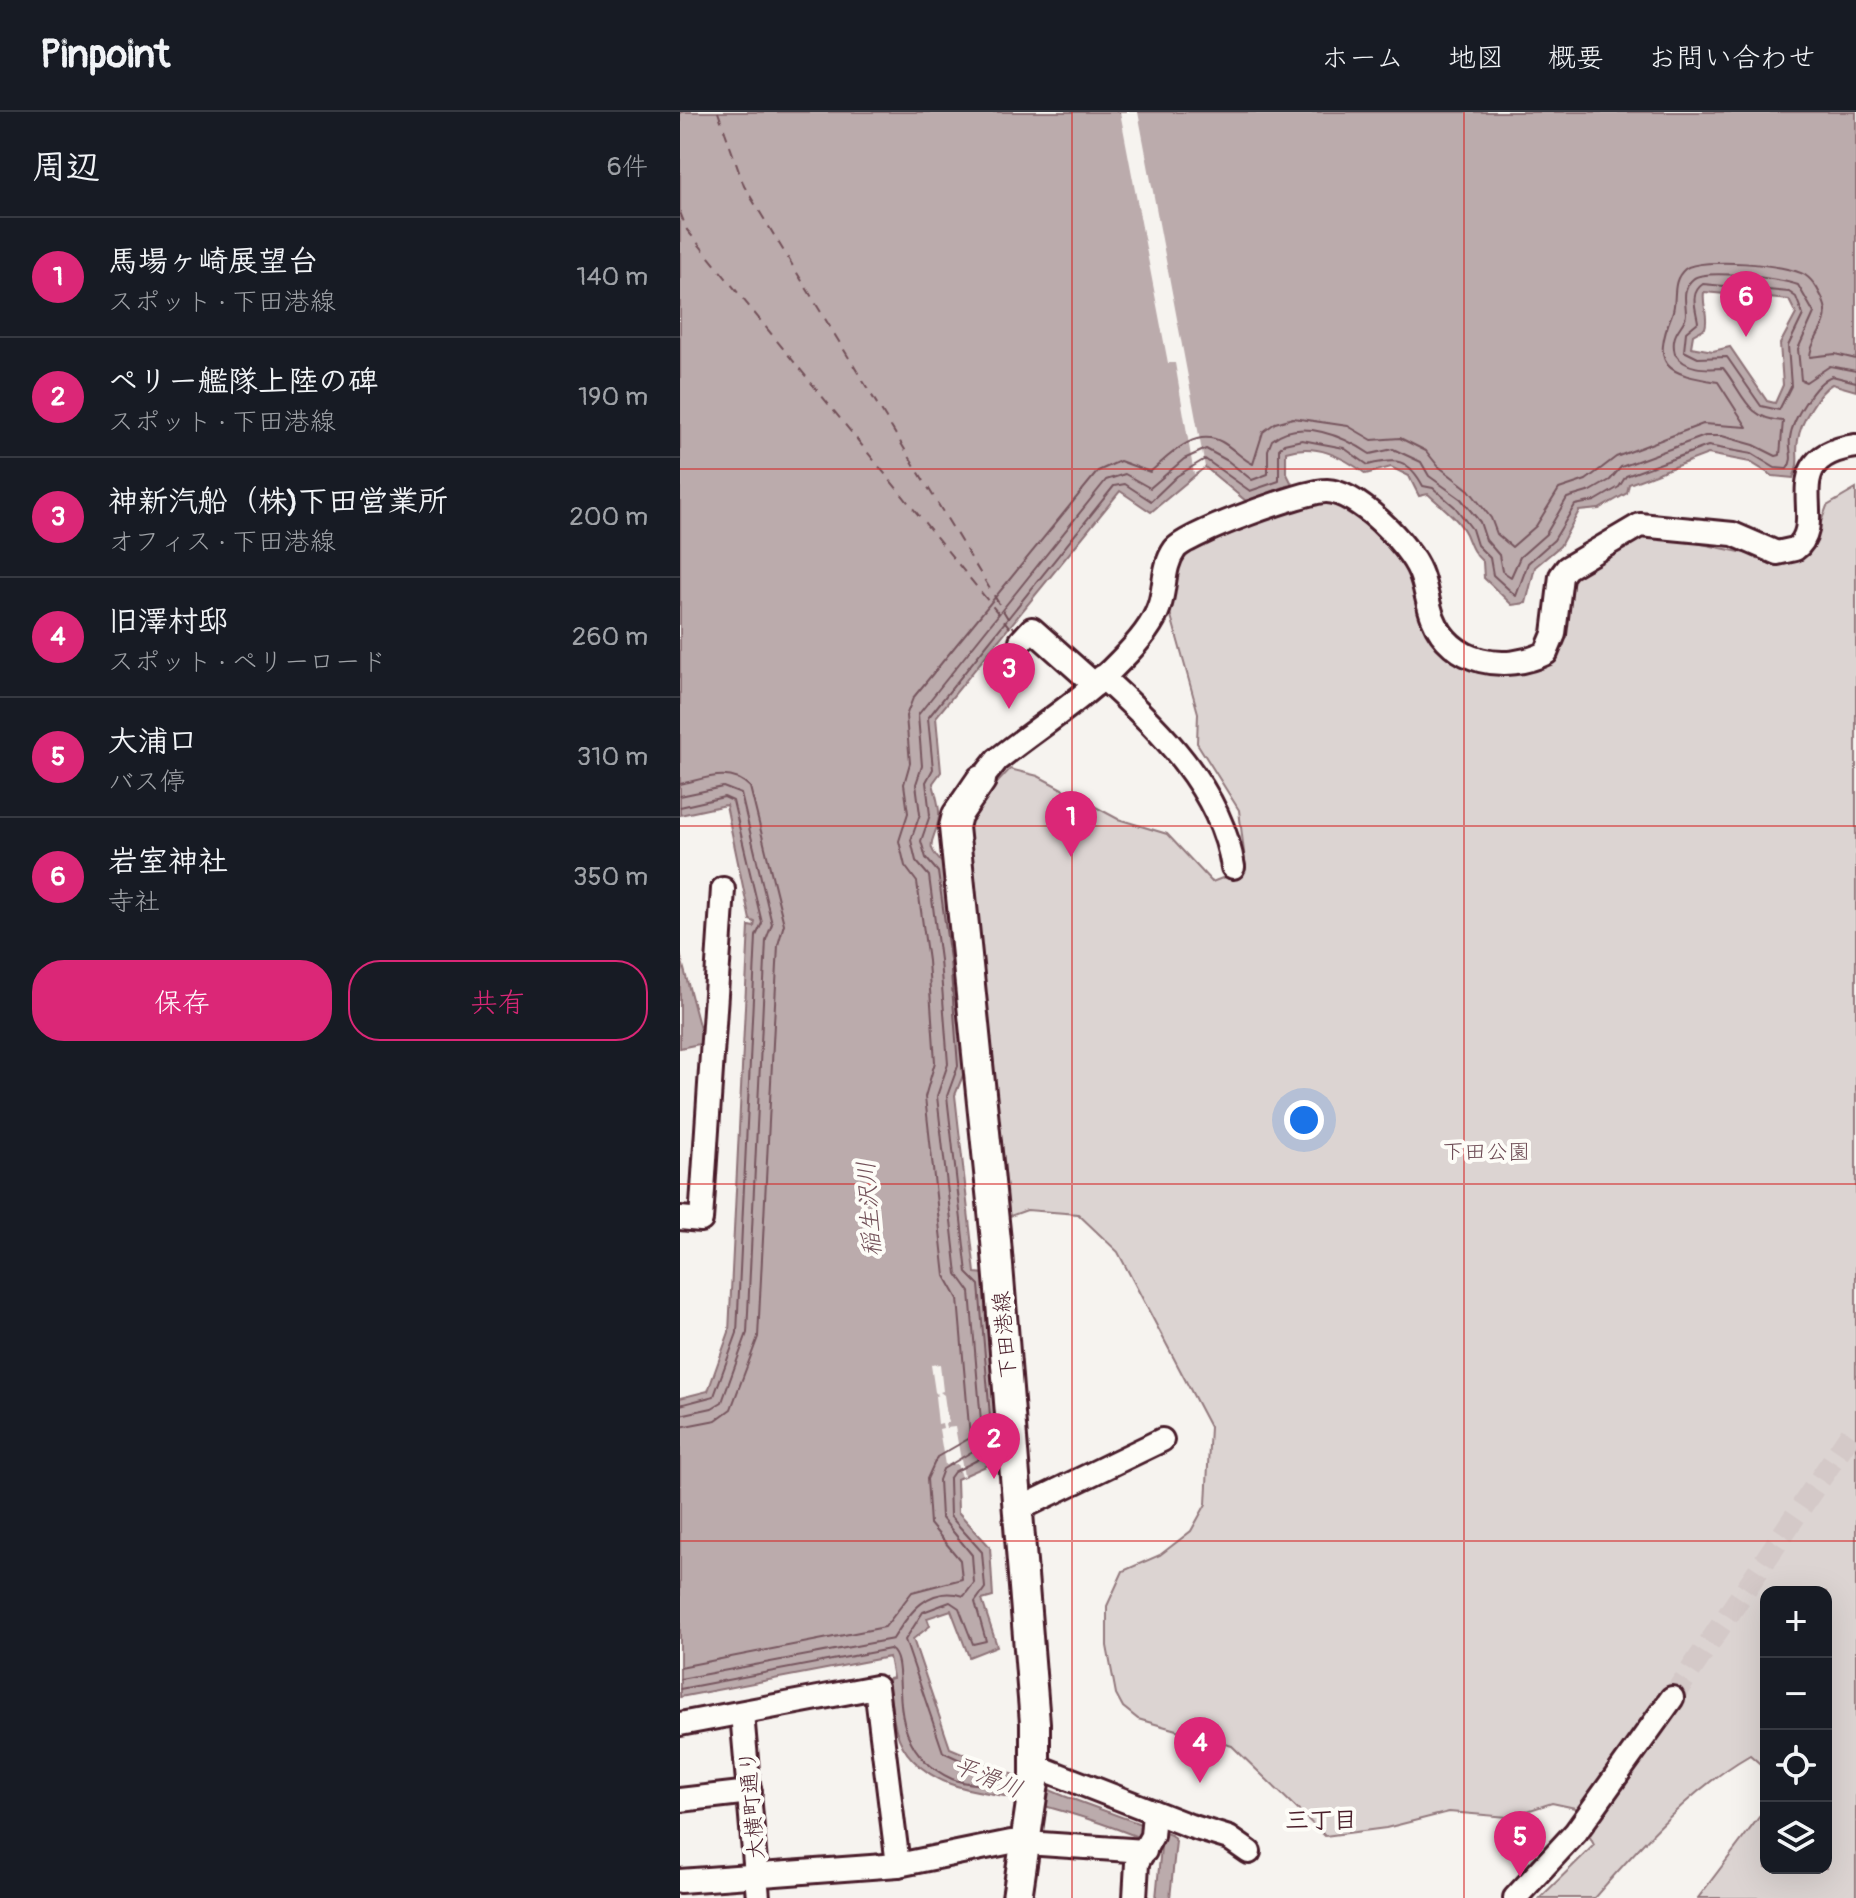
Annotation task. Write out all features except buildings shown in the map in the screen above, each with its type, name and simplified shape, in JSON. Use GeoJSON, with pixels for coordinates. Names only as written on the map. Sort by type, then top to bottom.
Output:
{"type":"FeatureCollection","features":[{"type":"Feature","properties":{"kind":"main road","name":"下田港線"},"geometry":{"type":"LineString","coordinates":[[981,780],[961,807],[954,827],[1019,1509],[1036,1771],[1017,1898]]}},
{"type":"Feature","properties":{"kind":"street"},"geometry":{"type":"LineString","coordinates":[[981,780],[997,760],[1099,681],[1121,660],[1152,621],[1160,605],[1168,563],[1176,547],[1206,531],[1305,494],[1339,493],[1371,512],[1413,558],[1441,633],[1464,655],[1482,662],[1498,663],[1546,653],[1554,634],[1561,576],[1567,568],[1640,525],[1733,534],[1777,553],[1795,549],[1805,533],[1811,474],[1816,460],[1828,452],[1856,446]]}},
{"type":"Feature","properties":{"kind":"street"},"geometry":{"type":"LineString","coordinates":[[1021,641],[1032,629],[1165,737],[1200,787],[1227,834],[1233,867]]}},
{"type":"Feature","properties":{"kind":"street"},"geometry":{"type":"LineString","coordinates":[[680,1218],[701,1220],[723,889]]}},
{"type":"Feature","properties":{"kind":"street"},"geometry":{"type":"LineString","coordinates":[[1019,1509],[1047,1501],[1162,1440]]}},
{"type":"Feature","properties":{"kind":"street"},"geometry":{"type":"LineString","coordinates":[[680,1724],[876,1687],[898,1865]]}},
{"type":"Feature","properties":{"kind":"street"},"geometry":{"type":"LineString","coordinates":[[1515,1898],[1576,1832],[1672,1698]]}},
{"type":"Feature","properties":{"kind":"street","name":"大横町通り"},"geometry":{"type":"LineString","coordinates":[[742,1713],[758,1887]]}},
{"type":"Feature","properties":{"kind":"street"},"geometry":{"type":"LineString","coordinates":[[1036,1771],[1150,1833]]}},
{"type":"Feature","properties":{"kind":"street"},"geometry":{"type":"LineString","coordinates":[[680,1800],[750,1792]]}},
{"type":"Feature","properties":{"kind":"street"},"geometry":{"type":"LineString","coordinates":[[1135,1898],[1137,1863],[1150,1833]]}},
{"type":"Feature","properties":{"kind":"street"},"geometry":{"type":"LineString","coordinates":[[680,1881],[758,1887],[898,1865],[991,1845],[1150,1833],[1229,1838],[1249,1852]]}},
{"type":"Feature","properties":{"kind":"green space","name":"下田公園"},"geometry":{"type":"Polygon","coordinates":[[[1856,489],[1856,1898],[1698,1898],[1760,1816],[1760,1874],[1832,1874],[1832,1586],[1760,1586],[1760,1764],[1750,1755],[1706,1785],[1647,1839],[1594,1898],[1540,1898],[1594,1845],[1575,1808],[1552,1803],[1508,1817],[1449,1812],[1386,1828],[1325,1836],[1232,1746],[1138,1719],[1123,1707],[1116,1694],[1107,1646],[1107,1606],[1123,1571],[1160,1555],[1191,1531],[1206,1504],[1210,1427],[1118,1252],[1078,1214],[1027,1210],[999,1220],[961,822],[1010,769],[1038,776],[1118,819],[1167,834],[1212,882],[1246,869],[1239,810],[1197,743],[1198,713],[1168,605],[1178,564],[1203,541],[1317,499],[1346,505],[1392,551],[1407,572],[1420,610],[1462,662],[1486,673],[1525,669],[1549,656],[1572,574],[1609,557],[1637,535],[1683,540],[1782,561],[1814,541],[1827,506],[1856,489]]]}},
{"type":"Feature","properties":{"kind":"water"},"geometry":{"type":"Polygon","coordinates":[[[680,112],[1856,112],[1856,391],[1832,384],[1816,400],[1800,433],[1793,478],[1773,476],[1750,462],[1708,454],[1629,484],[1627,493],[1599,509],[1579,511],[1560,546],[1535,567],[1526,603],[1512,605],[1484,578],[1483,562],[1474,552],[1459,523],[1428,494],[1419,496],[1409,476],[1391,467],[1366,474],[1348,462],[1318,450],[1286,452],[1286,472],[1292,484],[1246,501],[1205,467],[1151,512],[1120,491],[936,717],[941,772],[933,783],[939,812],[932,847],[946,867],[966,1068],[955,1095],[975,1273],[986,1274],[1002,1459],[957,1479],[958,1512],[990,1547],[993,1597],[982,1600],[997,1646],[969,1657],[951,1610],[927,1618],[930,1626],[913,1639],[950,1748],[1064,1796],[1171,1835],[1176,1841],[1170,1898],[1156,1898],[1161,1847],[1060,1810],[952,1785],[913,1760],[897,1733],[888,1679],[893,1678],[889,1657],[680,1697],[680,1398],[708,1391],[729,1332],[749,926],[754,927],[755,922],[750,920],[726,805],[680,815],[680,112]],[[1704,292],[1706,324],[1705,328],[1693,335],[1691,347],[1713,351],[1730,347],[1767,401],[1775,403],[1783,385],[1780,344],[1796,314],[1789,300],[1704,292]]]}},
{"type":"Feature","properties":{"kind":"water"},"geometry":{"type":"Polygon","coordinates":[[[680,954],[700,1029],[705,1029],[709,1042],[680,1048],[680,954]]]}},
{"type":"Feature","properties":{"kind":"pier"},"geometry":{"type":"Polygon","coordinates":[[[1120,112],[1138,112],[1205,467],[1194,474],[1175,363],[1168,363],[1120,112]]]}},
{"type":"Feature","properties":{"kind":"pier"},"geometry":{"type":"Polygon","coordinates":[[[940,1364],[943,1391],[940,1392],[944,1395],[948,1423],[945,1423],[946,1428],[955,1427],[964,1476],[961,1477],[957,1464],[945,1465],[939,1429],[943,1428],[942,1423],[938,1424],[935,1396],[938,1395],[931,1365],[940,1364]]]}},
{"type":"Feature","properties":{"kind":"ferry route"},"geometry":{"type":"LineString","coordinates":[[718,112],[744,186],[1015,630]]}},
{"type":"Feature","properties":{"kind":"ferry route"},"geometry":{"type":"LineString","coordinates":[[680,212],[687,230],[1015,634]]}},
{"type":"Feature","properties":{"kind":"tunnel"},"geometry":{"type":"LineString","coordinates":[[1672,1698],[1856,1426]]}},
{"type":"Feature","properties":{"kind":"place","name":"岩室神社"},"geometry":{"type":"Point","coordinates":[1746,337]}},
{"type":"Feature","properties":{"kind":"place","name":"神新汽船（株)下田営業所"},"geometry":{"type":"Point","coordinates":[1009,709]}},
{"type":"Feature","properties":{"kind":"place","name":"馬場ヶ崎展望台"},"geometry":{"type":"Point","coordinates":[1071,857]}},
{"type":"Feature","properties":{"kind":"place","name":"ペリー艦隊上陸の碑"},"geometry":{"type":"Point","coordinates":[994,1479]}},
{"type":"Feature","properties":{"kind":"place","name":"旧澤村邸"},"geometry":{"type":"Point","coordinates":[1200,1783]}},
{"type":"Feature","properties":{"kind":"place","name":"大浦口"},"geometry":{"type":"Point","coordinates":[1520,1877]}},
{"type":"Feature","properties":{"kind":"district","name":"三丁目"},"geometry":{"type":"Point","coordinates":[1321,1820]}},
{"type":"Feature","properties":{"kind":"water label","name":"稲生沢川"},"geometry":{"type":"Point","coordinates":[869,1209]}},
{"type":"Feature","properties":{"kind":"water label","name":"平滑川"},"geometry":{"type":"Point","coordinates":[988,1777]}}]}
